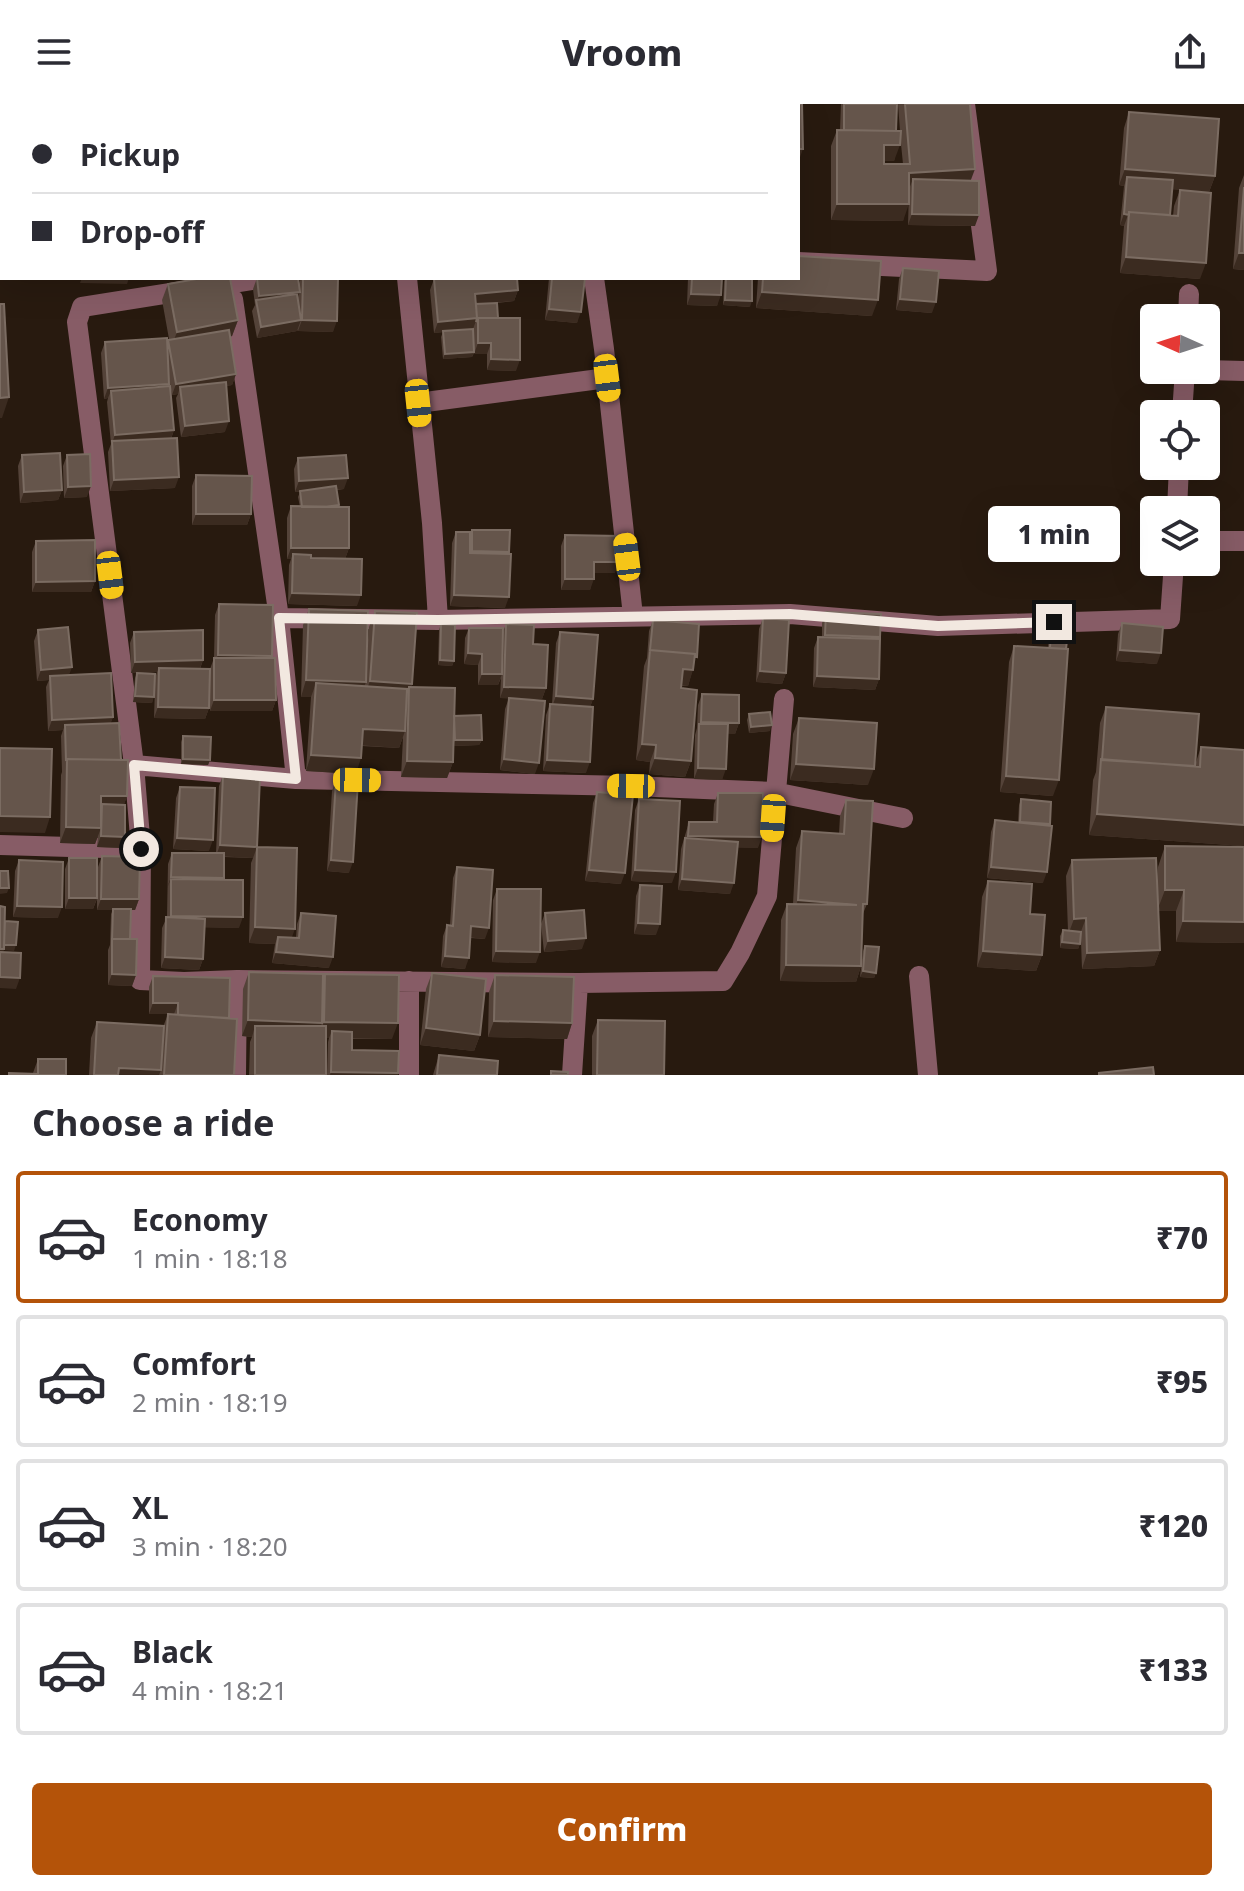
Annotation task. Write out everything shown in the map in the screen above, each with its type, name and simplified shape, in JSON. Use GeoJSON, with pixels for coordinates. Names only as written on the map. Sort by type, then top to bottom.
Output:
{"type":"FeatureCollection","features":[{"type":"Feature","properties":{"kind":"street"},"geometry":{"type":"LineString","coordinates":[[800,262],[987,271],[965,104]]}},
{"type":"Feature","properties":{"kind":"street"},"geometry":{"type":"LineString","coordinates":[[251,280],[82,307],[77,322],[134,765],[141,849],[140,980],[723,981],[767,896],[784,699]]}},
{"type":"Feature","properties":{"kind":"street"},"geometry":{"type":"LineString","coordinates":[[407,280],[432,523],[438,620]]}},
{"type":"Feature","properties":{"kind":"street"},"geometry":{"type":"LineString","coordinates":[[594,280],[633,616]]}},
{"type":"Feature","properties":{"kind":"street"},"geometry":{"type":"LineString","coordinates":[[231,283],[279,618],[296,779]]}},
{"type":"Feature","properties":{"kind":"street"},"geometry":{"type":"LineString","coordinates":[[1189,294],[1189,304]]}},
{"type":"Feature","properties":{"kind":"street"},"geometry":{"type":"LineString","coordinates":[[1220,370],[1244,371]]}},
{"type":"Feature","properties":{"kind":"street"},"geometry":{"type":"LineString","coordinates":[[418,403],[607,378]]}},
{"type":"Feature","properties":{"kind":"street"},"geometry":{"type":"LineString","coordinates":[[1220,541],[1244,541]]}},
{"type":"Feature","properties":{"kind":"street"},"geometry":{"type":"LineString","coordinates":[[279,618],[438,620],[790,614],[938,626],[1170,619],[1173,576]]}},
{"type":"Feature","properties":{"kind":"street"},"geometry":{"type":"LineString","coordinates":[[134,765],[296,779],[774,792],[903,818]]}},
{"type":"Feature","properties":{"kind":"street"},"geometry":{"type":"LineString","coordinates":[[0,845],[141,849]]}},
{"type":"Feature","properties":{"kind":"street"},"geometry":{"type":"LineString","coordinates":[[919,976],[928,1075]]}},
{"type":"Feature","properties":{"kind":"street"},"geometry":{"type":"LineString","coordinates":[[236,1075],[237,980]]}},
{"type":"Feature","properties":{"kind":"street"},"geometry":{"type":"LineString","coordinates":[[409,981],[409,1075]]}},
{"type":"Feature","properties":{"kind":"street"},"geometry":{"type":"LineString","coordinates":[[572,1075],[578,983]]}},
{"type":"Feature","properties":{"kind":"building"},"geometry":{"type":"Polygon","coordinates":[[[800,104],[802,104],[803,149],[800,149],[800,104]]]}},
{"type":"Feature","properties":{"kind":"building"},"geometry":{"type":"Polygon","coordinates":[[[844,104],[897,104],[896,131],[844,130],[844,104]]]}},
{"type":"Feature","properties":{"kind":"building"},"geometry":{"type":"Polygon","coordinates":[[[905,104],[970,104],[975,169],[909,173],[909,204],[837,204],[837,130],[901,131],[900,145],[884,145],[884,164],[910,164],[905,104]]]}},
{"type":"Feature","properties":{"kind":"building"},"geometry":{"type":"Polygon","coordinates":[[[1129,112],[1219,119],[1215,176],[1125,169],[1129,112]]]}},
{"type":"Feature","properties":{"kind":"building"},"geometry":{"type":"Polygon","coordinates":[[[1127,177],[1173,180],[1170,215],[1124,214],[1127,177]]]}},
{"type":"Feature","properties":{"kind":"building"},"geometry":{"type":"Polygon","coordinates":[[[913,179],[979,181],[979,215],[912,214],[913,179]]]}},
{"type":"Feature","properties":{"kind":"building"},"geometry":{"type":"Polygon","coordinates":[[[1244,187],[1244,253],[1239,253],[1244,187]]]}},
{"type":"Feature","properties":{"kind":"building"},"geometry":{"type":"Polygon","coordinates":[[[1180,190],[1211,193],[1206,263],[1126,257],[1129,212],[1178,216],[1180,190]]]}},
{"type":"Feature","properties":{"kind":"building"},"geometry":{"type":"Polygon","coordinates":[[[800,256],[881,261],[878,300],[762,292],[763,280],[800,280],[800,256]]]}},
{"type":"Feature","properties":{"kind":"building"},"geometry":{"type":"Polygon","coordinates":[[[903,268],[939,271],[936,302],[900,299],[903,268]]]}},
{"type":"Feature","properties":{"kind":"building"},"geometry":{"type":"Polygon","coordinates":[[[191,280],[230,280],[238,320],[177,332],[168,284],[191,280]]]}},
{"type":"Feature","properties":{"kind":"building"},"geometry":{"type":"Polygon","coordinates":[[[257,280],[298,280],[300,292],[259,296],[257,280]]]}},
{"type":"Feature","properties":{"kind":"building"},"geometry":{"type":"Polygon","coordinates":[[[303,280],[338,280],[337,321],[302,320],[303,280]]]}},
{"type":"Feature","properties":{"kind":"building"},"geometry":{"type":"Polygon","coordinates":[[[434,280],[517,280],[518,290],[475,294],[477,318],[438,322],[434,280]]]}},
{"type":"Feature","properties":{"kind":"building"},"geometry":{"type":"Polygon","coordinates":[[[552,280],[585,280],[581,312],[549,309],[552,280]]]}},
{"type":"Feature","properties":{"kind":"building"},"geometry":{"type":"Polygon","coordinates":[[[692,280],[722,280],[721,295],[691,294],[692,280]]]}},
{"type":"Feature","properties":{"kind":"building"},"geometry":{"type":"Polygon","coordinates":[[[726,280],[752,280],[752,301],[725,300],[726,280]]]}},
{"type":"Feature","properties":{"kind":"building"},"geometry":{"type":"Polygon","coordinates":[[[297,294],[301,320],[261,327],[256,300],[297,294]]]}},
{"type":"Feature","properties":{"kind":"building"},"geometry":{"type":"Polygon","coordinates":[[[497,303],[498,318],[478,318],[476,322],[476,304],[497,303]]]}},
{"type":"Feature","properties":{"kind":"building"},"geometry":{"type":"Polygon","coordinates":[[[0,304],[4,304],[9,397],[0,398],[0,304]]]}},
{"type":"Feature","properties":{"kind":"building"},"geometry":{"type":"Polygon","coordinates":[[[478,318],[520,318],[520,360],[491,359],[491,343],[478,343],[478,318]]]}},
{"type":"Feature","properties":{"kind":"building"},"geometry":{"type":"Polygon","coordinates":[[[473,329],[474,352],[445,354],[443,331],[473,329]]]}},
{"type":"Feature","properties":{"kind":"building"},"geometry":{"type":"Polygon","coordinates":[[[229,330],[236,374],[176,384],[168,340],[229,330]]]}},
{"type":"Feature","properties":{"kind":"building"},"geometry":{"type":"Polygon","coordinates":[[[167,338],[169,384],[108,388],[105,342],[167,338]]]}},
{"type":"Feature","properties":{"kind":"building"},"geometry":{"type":"Polygon","coordinates":[[[226,382],[229,421],[185,426],[180,387],[226,382]]]}},
{"type":"Feature","properties":{"kind":"building"},"geometry":{"type":"Polygon","coordinates":[[[170,386],[174,430],[115,435],[111,391],[170,386]]]}},
{"type":"Feature","properties":{"kind":"building"},"geometry":{"type":"Polygon","coordinates":[[[177,438],[179,477],[114,480],[112,441],[177,438]]]}},
{"type":"Feature","properties":{"kind":"building"},"geometry":{"type":"Polygon","coordinates":[[[60,453],[62,490],[24,492],[22,455],[60,453]]]}},
{"type":"Feature","properties":{"kind":"building"},"geometry":{"type":"Polygon","coordinates":[[[90,454],[91,486],[68,487],[67,455],[90,454]]]}},
{"type":"Feature","properties":{"kind":"building"},"geometry":{"type":"Polygon","coordinates":[[[346,455],[348,478],[299,481],[298,458],[346,455]]]}},
{"type":"Feature","properties":{"kind":"building"},"geometry":{"type":"Polygon","coordinates":[[[196,475],[252,476],[251,514],[196,514],[196,475]]]}},
{"type":"Feature","properties":{"kind":"building"},"geometry":{"type":"Polygon","coordinates":[[[336,486],[339,505],[302,507],[300,491],[336,486]]]}},
{"type":"Feature","properties":{"kind":"building"},"geometry":{"type":"Polygon","coordinates":[[[291,506],[349,507],[349,548],[291,548],[291,506]]]}},
{"type":"Feature","properties":{"kind":"building"},"geometry":{"type":"Polygon","coordinates":[[[472,530],[510,530],[509,552],[472,551],[472,530]]]}},
{"type":"Feature","properties":{"kind":"building"},"geometry":{"type":"Polygon","coordinates":[[[456,532],[470,532],[470,553],[511,554],[509,597],[454,595],[456,532]]]}},
{"type":"Feature","properties":{"kind":"building"},"geometry":{"type":"Polygon","coordinates":[[[565,535],[620,536],[619,562],[594,562],[594,579],[565,579],[565,535]]]}},
{"type":"Feature","properties":{"kind":"building"},"geometry":{"type":"Polygon","coordinates":[[[95,540],[95,581],[36,582],[36,541],[95,540]]]}},
{"type":"Feature","properties":{"kind":"building"},"geometry":{"type":"Polygon","coordinates":[[[293,554],[311,555],[311,558],[362,559],[361,595],[292,593],[293,554]]]}},
{"type":"Feature","properties":{"kind":"building"},"geometry":{"type":"Polygon","coordinates":[[[219,604],[273,605],[272,656],[218,655],[219,604]]]}},
{"type":"Feature","properties":{"kind":"building"},"geometry":{"type":"Polygon","coordinates":[[[309,609],[368,611],[366,682],[306,680],[309,609]]]}},
{"type":"Feature","properties":{"kind":"building"},"geometry":{"type":"Polygon","coordinates":[[[375,611],[417,613],[412,684],[370,681],[375,611]]]}},
{"type":"Feature","properties":{"kind":"building"},"geometry":{"type":"Polygon","coordinates":[[[826,612],[881,614],[880,637],[825,635],[826,612]]]}},
{"type":"Feature","properties":{"kind":"building"},"geometry":{"type":"Polygon","coordinates":[[[763,618],[789,620],[786,673],[760,671],[763,618]]]}},
{"type":"Feature","properties":{"kind":"building"},"geometry":{"type":"Polygon","coordinates":[[[653,620],[699,624],[697,657],[695,654],[650,650],[653,620]]]}},
{"type":"Feature","properties":{"kind":"building"},"geometry":{"type":"Polygon","coordinates":[[[1122,623],[1163,627],[1161,653],[1120,650],[1122,623]]]}},
{"type":"Feature","properties":{"kind":"building"},"geometry":{"type":"Polygon","coordinates":[[[441,624],[455,625],[454,661],[440,660],[441,624]]]}},
{"type":"Feature","properties":{"kind":"building"},"geometry":{"type":"Polygon","coordinates":[[[506,624],[534,625],[533,644],[548,645],[546,688],[504,687],[506,624]]]}},
{"type":"Feature","properties":{"kind":"building"},"geometry":{"type":"Polygon","coordinates":[[[68,627],[72,667],[41,670],[38,630],[68,627]]]}},
{"type":"Feature","properties":{"kind":"building"},"geometry":{"type":"Polygon","coordinates":[[[469,628],[503,628],[502,674],[482,674],[482,654],[468,653],[469,628]]]}},
{"type":"Feature","properties":{"kind":"building"},"geometry":{"type":"Polygon","coordinates":[[[203,630],[203,660],[135,662],[134,632],[203,630]]]}},
{"type":"Feature","properties":{"kind":"building"},"geometry":{"type":"Polygon","coordinates":[[[1051,631],[1068,632],[1066,649],[1050,648],[1051,631]]]}},
{"type":"Feature","properties":{"kind":"building"},"geometry":{"type":"Polygon","coordinates":[[[560,632],[598,635],[593,699],[556,696],[560,632]]]}},
{"type":"Feature","properties":{"kind":"building"},"geometry":{"type":"Polygon","coordinates":[[[818,637],[880,639],[879,679],[817,676],[818,637]]]}},
{"type":"Feature","properties":{"kind":"building"},"geometry":{"type":"Polygon","coordinates":[[[1014,646],[1068,649],[1059,780],[1006,776],[1014,646]]]}},
{"type":"Feature","properties":{"kind":"building"},"geometry":{"type":"Polygon","coordinates":[[[650,650],[695,654],[693,670],[683,669],[681,688],[697,690],[691,761],[655,758],[656,745],[642,744],[650,650]]]}},
{"type":"Feature","properties":{"kind":"building"},"geometry":{"type":"Polygon","coordinates":[[[214,658],[275,658],[276,700],[214,700],[214,658]]]}},
{"type":"Feature","properties":{"kind":"building"},"geometry":{"type":"Polygon","coordinates":[[[159,668],[210,669],[209,708],[158,707],[159,668]]]}},
{"type":"Feature","properties":{"kind":"building"},"geometry":{"type":"Polygon","coordinates":[[[111,673],[113,717],[52,720],[50,676],[111,673]]]}},
{"type":"Feature","properties":{"kind":"building"},"geometry":{"type":"Polygon","coordinates":[[[137,673],[155,674],[154,697],[135,696],[137,673]]]}},
{"type":"Feature","properties":{"kind":"building"},"geometry":{"type":"Polygon","coordinates":[[[316,683],[407,689],[405,731],[363,729],[361,758],[311,755],[316,683]]]}},
{"type":"Feature","properties":{"kind":"building"},"geometry":{"type":"Polygon","coordinates":[[[409,687],[455,688],[453,762],[407,761],[409,687]]]}},
{"type":"Feature","properties":{"kind":"building"},"geometry":{"type":"Polygon","coordinates":[[[702,694],[739,695],[739,723],[701,722],[702,694]]]}},
{"type":"Feature","properties":{"kind":"building"},"geometry":{"type":"Polygon","coordinates":[[[509,698],[545,701],[539,763],[504,759],[509,698]]]}},
{"type":"Feature","properties":{"kind":"building"},"geometry":{"type":"Polygon","coordinates":[[[550,704],[593,707],[590,762],[547,760],[550,704]]]}},
{"type":"Feature","properties":{"kind":"building"},"geometry":{"type":"Polygon","coordinates":[[[1106,707],[1199,714],[1195,766],[1102,760],[1106,707]]]}},
{"type":"Feature","properties":{"kind":"building"},"geometry":{"type":"Polygon","coordinates":[[[770,712],[772,725],[751,727],[749,714],[770,712]]]}},
{"type":"Feature","properties":{"kind":"building"},"geometry":{"type":"Polygon","coordinates":[[[481,715],[482,740],[455,740],[454,716],[481,715]]]}},
{"type":"Feature","properties":{"kind":"building"},"geometry":{"type":"Polygon","coordinates":[[[799,718],[877,723],[874,769],[796,764],[799,718]]]}},
{"type":"Feature","properties":{"kind":"building"},"geometry":{"type":"Polygon","coordinates":[[[119,723],[121,760],[66,761],[65,725],[119,723]]]}},
{"type":"Feature","properties":{"kind":"building"},"geometry":{"type":"Polygon","coordinates":[[[699,724],[728,724],[726,769],[698,768],[699,724]]]}},
{"type":"Feature","properties":{"kind":"building"},"geometry":{"type":"Polygon","coordinates":[[[183,736],[211,737],[210,760],[183,759],[183,736]]]}},
{"type":"Feature","properties":{"kind":"building"},"geometry":{"type":"Polygon","coordinates":[[[1201,747],[1244,750],[1244,825],[1097,814],[1101,759],[1200,767],[1201,747]]]}},
{"type":"Feature","properties":{"kind":"building"},"geometry":{"type":"Polygon","coordinates":[[[0,748],[52,749],[50,817],[0,816],[0,748]]]}},
{"type":"Feature","properties":{"kind":"building"},"geometry":{"type":"Polygon","coordinates":[[[67,759],[128,760],[127,796],[101,796],[101,828],[66,827],[67,759]]]}},
{"type":"Feature","properties":{"kind":"building"},"geometry":{"type":"Polygon","coordinates":[[[223,775],[260,777],[257,847],[220,845],[223,775]]]}},
{"type":"Feature","properties":{"kind":"building"},"geometry":{"type":"Polygon","coordinates":[[[336,780],[358,781],[353,862],[331,860],[336,780]]]}},
{"type":"Feature","properties":{"kind":"building"},"geometry":{"type":"Polygon","coordinates":[[[180,787],[215,788],[213,840],[177,838],[180,787]]]}},
{"type":"Feature","properties":{"kind":"building"},"geometry":{"type":"Polygon","coordinates":[[[597,792],[633,795],[625,873],[589,870],[597,792]]]}},
{"type":"Feature","properties":{"kind":"building"},"geometry":{"type":"Polygon","coordinates":[[[718,793],[763,793],[762,837],[688,836],[689,822],[717,822],[718,793]]]}},
{"type":"Feature","properties":{"kind":"building"},"geometry":{"type":"Polygon","coordinates":[[[639,799],[680,801],[676,872],[635,870],[639,799]]]}},
{"type":"Feature","properties":{"kind":"building"},"geometry":{"type":"Polygon","coordinates":[[[1021,799],[1051,802],[1050,824],[1020,822],[1021,799]]]}},
{"type":"Feature","properties":{"kind":"building"},"geometry":{"type":"Polygon","coordinates":[[[846,800],[873,801],[867,904],[863,904],[861,966],[786,965],[787,904],[857,905],[798,900],[802,831],[844,834],[846,800]]]}},
{"type":"Feature","properties":{"kind":"building"},"geometry":{"type":"Polygon","coordinates":[[[102,804],[125,805],[125,837],[101,836],[102,804]]]}},
{"type":"Feature","properties":{"kind":"building"},"geometry":{"type":"Polygon","coordinates":[[[995,820],[1052,826],[1047,872],[991,867],[995,820]]]}},
{"type":"Feature","properties":{"kind":"building"},"geometry":{"type":"Polygon","coordinates":[[[685,838],[738,842],[734,883],[682,879],[685,838]]]}},
{"type":"Feature","properties":{"kind":"building"},"geometry":{"type":"Polygon","coordinates":[[[1165,846],[1244,847],[1244,922],[1183,921],[1184,890],[1165,890],[1165,846]]]}},
{"type":"Feature","properties":{"kind":"building"},"geometry":{"type":"Polygon","coordinates":[[[257,847],[297,848],[295,929],[255,927],[257,847]]]}},
{"type":"Feature","properties":{"kind":"building"},"geometry":{"type":"Polygon","coordinates":[[[172,853],[224,853],[224,878],[171,877],[172,853]]]}},
{"type":"Feature","properties":{"kind":"building"},"geometry":{"type":"Polygon","coordinates":[[[102,856],[140,857],[139,899],[101,899],[102,856]]]}},
{"type":"Feature","properties":{"kind":"building"},"geometry":{"type":"Polygon","coordinates":[[[69,858],[97,858],[97,898],[69,898],[69,858]]]}},
{"type":"Feature","properties":{"kind":"building"},"geometry":{"type":"Polygon","coordinates":[[[1156,858],[1160,950],[1087,953],[1086,918],[1074,919],[1072,860],[1156,858]]]}},
{"type":"Feature","properties":{"kind":"building"},"geometry":{"type":"Polygon","coordinates":[[[19,860],[63,862],[62,907],[17,906],[19,860]]]}},
{"type":"Feature","properties":{"kind":"building"},"geometry":{"type":"Polygon","coordinates":[[[457,867],[493,870],[489,928],[471,926],[469,958],[445,956],[447,925],[453,926],[457,867]]]}},
{"type":"Feature","properties":{"kind":"building"},"geometry":{"type":"Polygon","coordinates":[[[0,871],[8,871],[9,888],[0,888],[0,871]]]}},
{"type":"Feature","properties":{"kind":"building"},"geometry":{"type":"Polygon","coordinates":[[[171,879],[243,880],[243,917],[171,916],[171,879]]]}},
{"type":"Feature","properties":{"kind":"building"},"geometry":{"type":"Polygon","coordinates":[[[988,881],[1032,884],[1030,914],[1045,915],[1042,955],[983,951],[988,881]]]}},
{"type":"Feature","properties":{"kind":"building"},"geometry":{"type":"Polygon","coordinates":[[[640,885],[662,886],[660,924],[638,923],[640,885]]]}},
{"type":"Feature","properties":{"kind":"building"},"geometry":{"type":"Polygon","coordinates":[[[497,889],[541,889],[540,952],[496,951],[497,889]]]}},
{"type":"Feature","properties":{"kind":"building"},"geometry":{"type":"Polygon","coordinates":[[[0,906],[5,907],[4,949],[0,949],[0,906]]]}},
{"type":"Feature","properties":{"kind":"building"},"geometry":{"type":"Polygon","coordinates":[[[113,909],[131,909],[130,939],[112,939],[113,909]]]}},
{"type":"Feature","properties":{"kind":"building"},"geometry":{"type":"Polygon","coordinates":[[[584,910],[586,938],[548,941],[545,913],[584,910]]]}},
{"type":"Feature","properties":{"kind":"building"},"geometry":{"type":"Polygon","coordinates":[[[301,913],[336,916],[333,957],[276,952],[278,937],[299,938],[301,913]]]}},
{"type":"Feature","properties":{"kind":"building"},"geometry":{"type":"Polygon","coordinates":[[[166,917],[205,919],[203,959],[165,957],[166,917]]]}},
{"type":"Feature","properties":{"kind":"building"},"geometry":{"type":"Polygon","coordinates":[[[5,921],[18,922],[16,945],[4,945],[5,921]]]}},
{"type":"Feature","properties":{"kind":"building"},"geometry":{"type":"Polygon","coordinates":[[[1063,930],[1081,932],[1080,944],[1062,942],[1063,930]]]}},
{"type":"Feature","properties":{"kind":"building"},"geometry":{"type":"Polygon","coordinates":[[[112,939],[137,939],[136,975],[112,974],[112,939]]]}},
{"type":"Feature","properties":{"kind":"building"},"geometry":{"type":"Polygon","coordinates":[[[865,946],[879,947],[876,973],[863,971],[865,946]]]}},
{"type":"Feature","properties":{"kind":"building"},"geometry":{"type":"Polygon","coordinates":[[[0,952],[21,953],[20,978],[0,977],[0,952]]]}},
{"type":"Feature","properties":{"kind":"building"},"geometry":{"type":"Polygon","coordinates":[[[249,972],[323,974],[322,1023],[248,1020],[249,972]]]}},
{"type":"Feature","properties":{"kind":"building"},"geometry":{"type":"Polygon","coordinates":[[[432,973],[486,979],[480,1035],[426,1028],[432,973]]]}},
{"type":"Feature","properties":{"kind":"building"},"geometry":{"type":"Polygon","coordinates":[[[325,974],[399,975],[398,1023],[324,1022],[325,974]]]}},
{"type":"Feature","properties":{"kind":"building"},"geometry":{"type":"Polygon","coordinates":[[[495,975],[574,977],[572,1023],[494,1021],[495,975]]]}},
{"type":"Feature","properties":{"kind":"building"},"geometry":{"type":"Polygon","coordinates":[[[153,976],[230,978],[229,1018],[178,1015],[178,1003],[153,1003],[153,976]]]}},
{"type":"Feature","properties":{"kind":"building"},"geometry":{"type":"Polygon","coordinates":[[[168,1014],[237,1019],[234,1075],[164,1075],[168,1014]]]}},
{"type":"Feature","properties":{"kind":"building"},"geometry":{"type":"Polygon","coordinates":[[[598,1020],[665,1021],[664,1075],[597,1075],[598,1020]]]}},
{"type":"Feature","properties":{"kind":"building"},"geometry":{"type":"Polygon","coordinates":[[[97,1022],[164,1026],[161,1070],[119,1068],[118,1075],[94,1075],[97,1022]]]}},
{"type":"Feature","properties":{"kind":"building"},"geometry":{"type":"Polygon","coordinates":[[[255,1026],[326,1026],[326,1075],[255,1075],[255,1026]]]}},
{"type":"Feature","properties":{"kind":"building"},"geometry":{"type":"Polygon","coordinates":[[[332,1031],[352,1032],[352,1050],[399,1051],[398,1073],[331,1072],[332,1031]]]}},
{"type":"Feature","properties":{"kind":"building"},"geometry":{"type":"Polygon","coordinates":[[[439,1055],[498,1061],[497,1075],[437,1075],[439,1055]]]}},
{"type":"Feature","properties":{"kind":"building"},"geometry":{"type":"Polygon","coordinates":[[[38,1059],[66,1059],[66,1075],[9,1075],[38,1074],[38,1059]]]}},
{"type":"Feature","properties":{"kind":"building"},"geometry":{"type":"Polygon","coordinates":[[[1153,1067],[1154,1075],[1099,1075],[1099,1073],[1153,1067]]]}},
{"type":"Feature","properties":{"kind":"building"},"geometry":{"type":"Polygon","coordinates":[[[551,1071],[568,1072],[568,1075],[551,1075],[551,1071]]]}},
{"type":"Feature","properties":{"kind":"route"},"geometry":{"type":"LineString","coordinates":[[141,849],[134,765],[296,779],[279,618],[438,620],[790,614],[938,626],[1054,622]]}}]}
